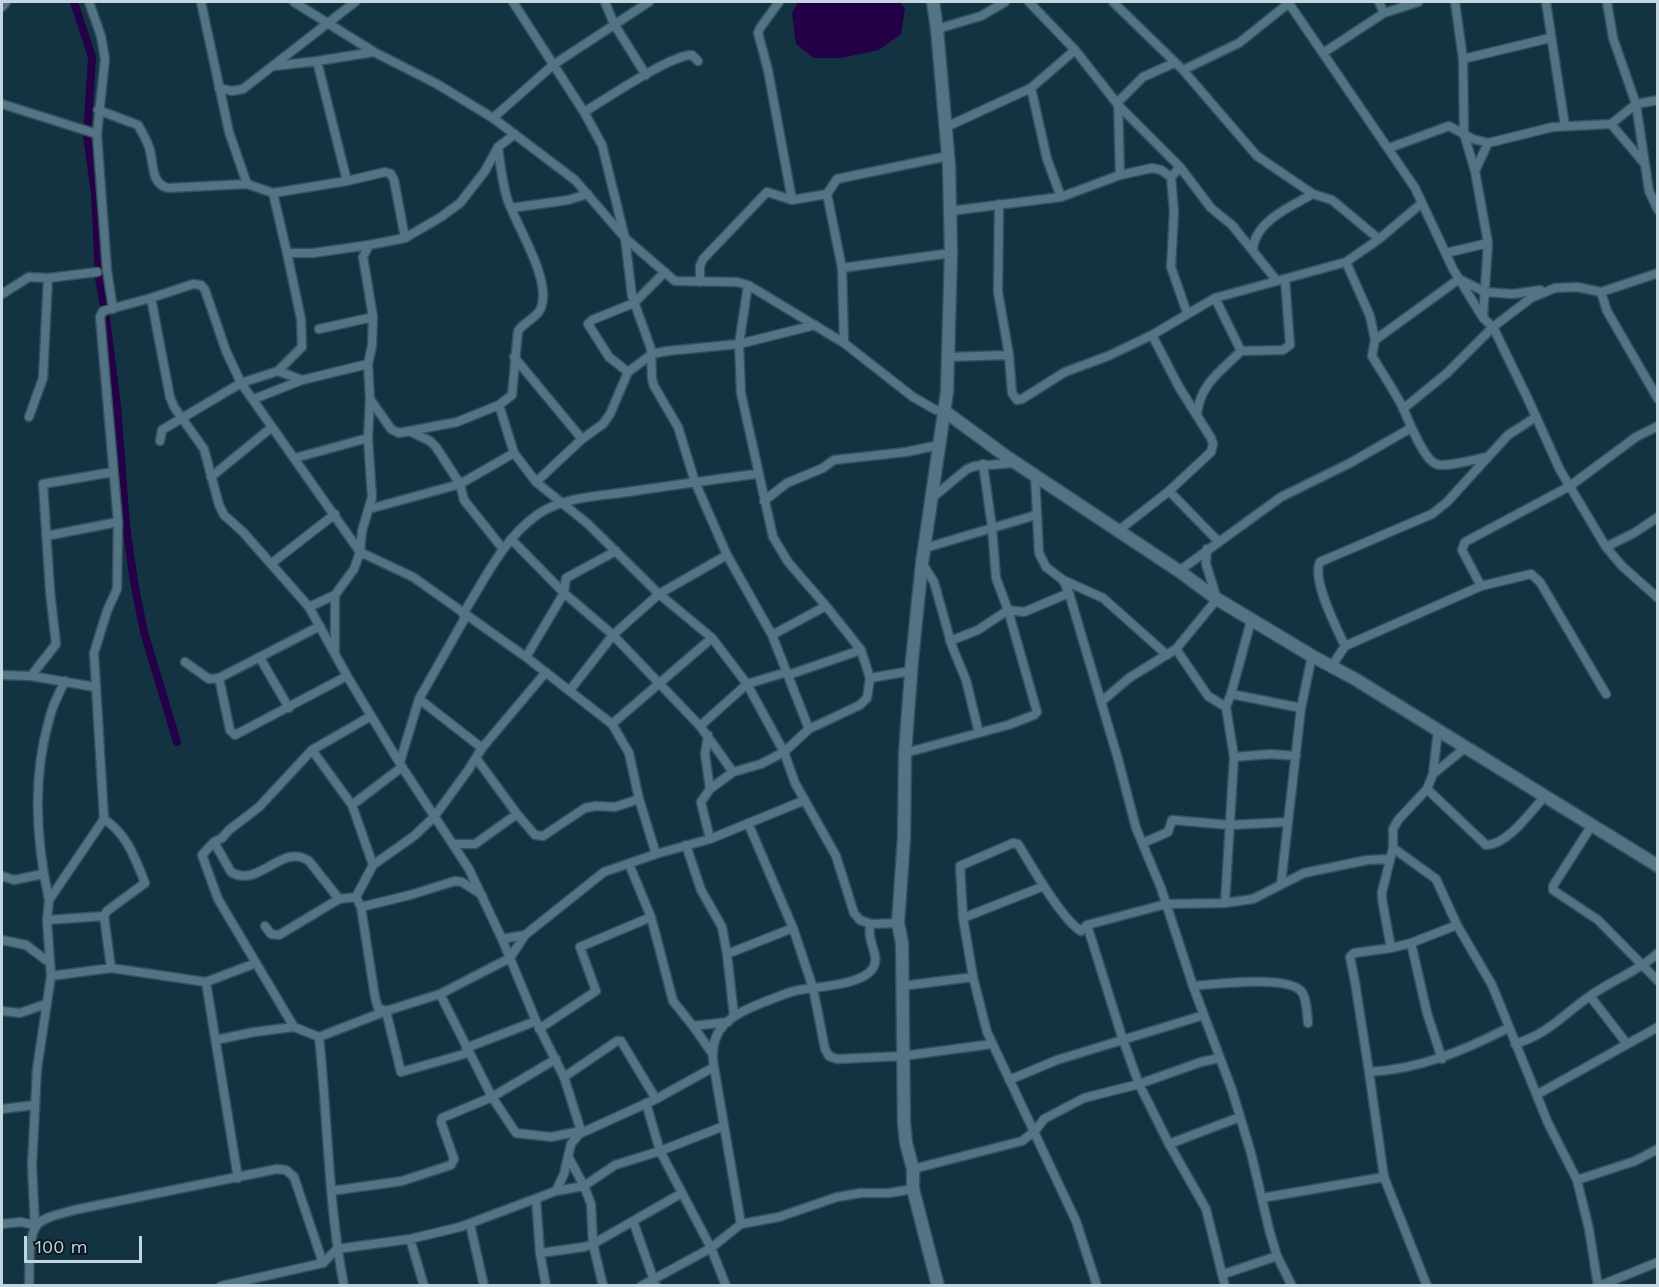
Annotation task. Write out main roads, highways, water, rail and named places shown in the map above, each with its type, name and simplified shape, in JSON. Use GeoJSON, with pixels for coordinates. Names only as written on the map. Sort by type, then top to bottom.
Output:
{"type":"FeatureCollection","features":[{"type":"Feature","properties":{"kind":"waterway"},"geometry":{"type":"LineString","coordinates":[[74,2],[92,57],[87,136],[95,194],[99,278],[104,306]]}},
{"type":"Feature","properties":{"kind":"waterway"},"geometry":{"type":"LineString","coordinates":[[106,318],[117,405],[126,525],[134,582],[144,632],[177,742]]}}]}
